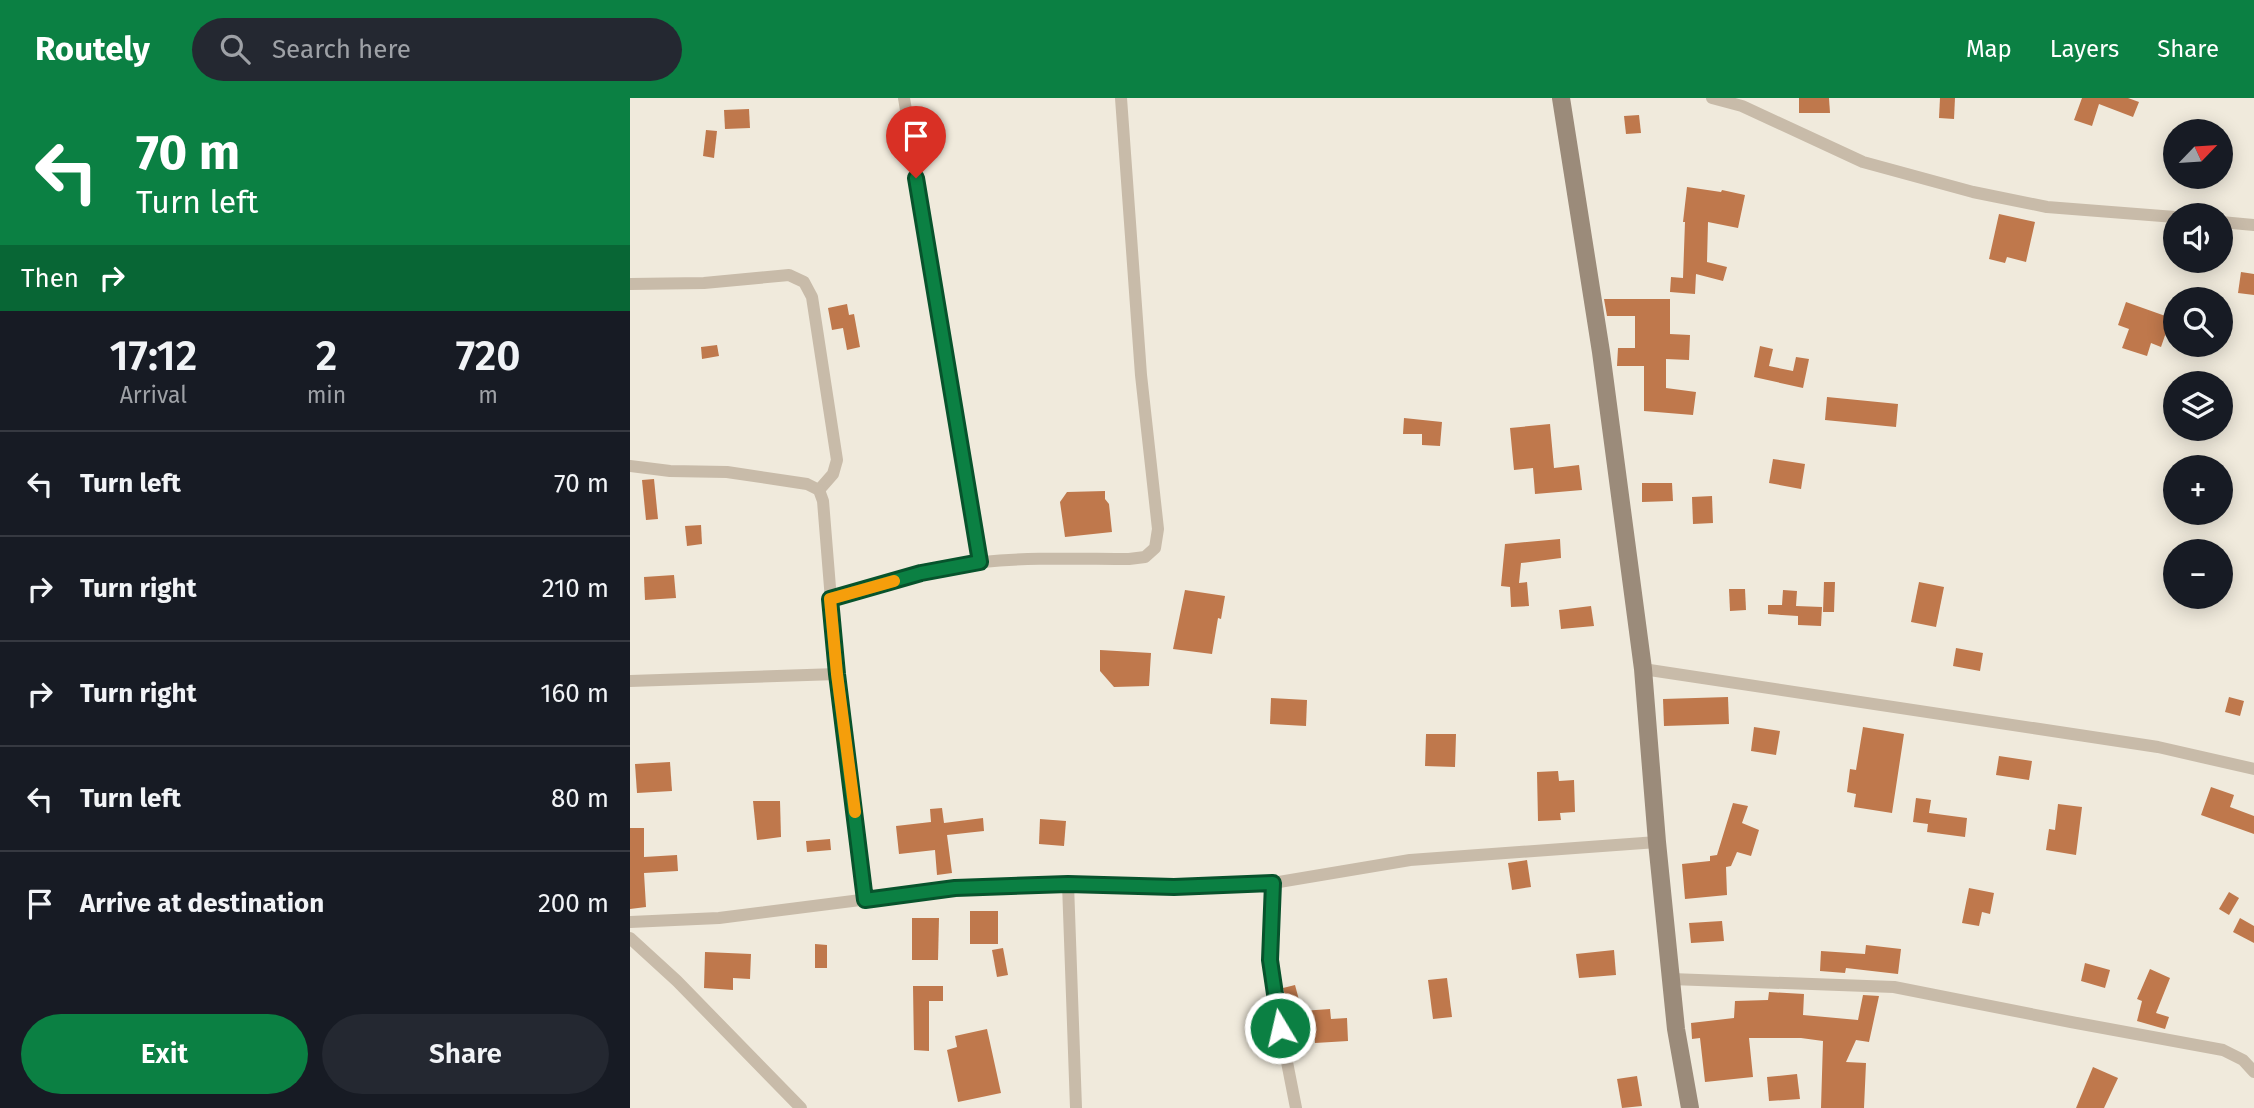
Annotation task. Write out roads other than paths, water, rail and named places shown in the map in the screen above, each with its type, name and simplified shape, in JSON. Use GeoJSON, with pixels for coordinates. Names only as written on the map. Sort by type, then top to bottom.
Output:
{"type":"FeatureCollection","features":[{"type":"Feature","properties":{"kind":"street"},"geometry":{"type":"LineString","coordinates":[[904,98],[980,562]]}},
{"type":"Feature","properties":{"kind":"street"},"geometry":{"type":"LineString","coordinates":[[830,599],[921,573],[980,562],[1145,558],[1155,548],[1158,529],[1141,375],[1121,98]]}},
{"type":"Feature","properties":{"kind":"street"},"geometry":{"type":"LineString","coordinates":[[1561,98],[1601,352],[1643,669],[1676,1029],[1690,1108]]}},
{"type":"Feature","properties":{"kind":"street"},"geometry":{"type":"LineString","coordinates":[[1712,98],[1742,106],[1863,162],[1973,192],[2047,207],[2163,216]]}},
{"type":"Feature","properties":{"kind":"street"},"geometry":{"type":"LineString","coordinates":[[2233,223],[2254,225]]}},
{"type":"Feature","properties":{"kind":"street"},"geometry":{"type":"LineString","coordinates":[[630,284],[704,283],[789,275],[804,282],[812,297],[837,460],[833,474],[819,490]]}},
{"type":"Feature","properties":{"kind":"street"},"geometry":{"type":"LineString","coordinates":[[630,466],[670,471],[727,472],[807,484],[819,490],[837,674],[865,900]]}},
{"type":"Feature","properties":{"kind":"street"},"geometry":{"type":"LineString","coordinates":[[1643,669],[2158,747],[2254,769]]}},
{"type":"Feature","properties":{"kind":"street"},"geometry":{"type":"LineString","coordinates":[[630,681],[837,674]]}},
{"type":"Feature","properties":{"kind":"street"},"geometry":{"type":"LineString","coordinates":[[630,922],[719,918],[955,888],[1068,884],[1174,887],[1273,883],[1410,860],[1657,842]]}},
{"type":"Feature","properties":{"kind":"street"},"geometry":{"type":"LineString","coordinates":[[1273,883],[1270,960],[1296,1108]]}},
{"type":"Feature","properties":{"kind":"street"},"geometry":{"type":"LineString","coordinates":[[1068,884],[1076,1108]]}},
{"type":"Feature","properties":{"kind":"street"},"geometry":{"type":"LineString","coordinates":[[630,938],[677,981],[801,1108]]}},
{"type":"Feature","properties":{"kind":"street"},"geometry":{"type":"LineString","coordinates":[[1671,979],[1894,987],[2223,1050],[2244,1060],[2254,1072]]}}]}
